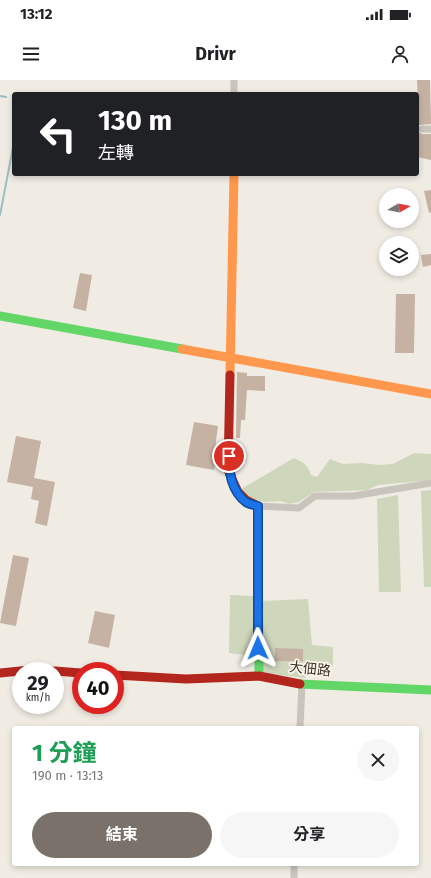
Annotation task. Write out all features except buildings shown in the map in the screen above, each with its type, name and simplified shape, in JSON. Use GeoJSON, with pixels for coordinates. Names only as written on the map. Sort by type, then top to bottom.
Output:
{"type":"FeatureCollection","features":[{"type":"Feature","properties":{"kind":"street"},"geometry":{"type":"LineString","coordinates":[[234,80],[234,92]]}},
{"type":"Feature","properties":{"kind":"street"},"geometry":{"type":"LineString","coordinates":[[422,129],[431,129]]}},
{"type":"Feature","properties":{"kind":"street"},"geometry":{"type":"LineString","coordinates":[[234,176],[228,470],[235,487],[245,502],[258,506],[299,508],[315,496],[353,496],[431,483]]}},
{"type":"Feature","properties":{"kind":"street"},"geometry":{"type":"LineString","coordinates":[[0,316],[230,356],[431,394]]}},
{"type":"Feature","properties":{"kind":"street"},"geometry":{"type":"LineString","coordinates":[[258,506],[259,676]]}},
{"type":"Feature","properties":{"kind":"street"},"geometry":{"type":"LineString","coordinates":[[0,673],[12,672]]}},
{"type":"Feature","properties":{"kind":"street","name":"大佃路"},"geometry":{"type":"LineString","coordinates":[[124,676],[186,679],[259,676],[302,684],[431,690]]}},
{"type":"Feature","properties":{"kind":"street"},"geometry":{"type":"LineString","coordinates":[[300,726],[302,684]]}},
{"type":"Feature","properties":{"kind":"street"},"geometry":{"type":"LineString","coordinates":[[294,866],[294,878]]}},
{"type":"Feature","properties":{"kind":"green space"},"geometry":{"type":"Polygon","coordinates":[[[414,453],[431,454],[431,480],[378,485],[367,490],[314,492],[299,502],[289,504],[281,501],[265,502],[256,500],[246,496],[241,489],[294,458],[305,464],[311,475],[317,477],[330,459],[343,464],[393,464],[414,453]]]}},
{"type":"Feature","properties":{"kind":"green space"},"geometry":{"type":"Polygon","coordinates":[[[431,490],[431,587],[424,587],[421,491],[431,490]]]}},
{"type":"Feature","properties":{"kind":"green space"},"geometry":{"type":"Polygon","coordinates":[[[398,495],[401,592],[379,592],[377,499],[398,495]]]}},
{"type":"Feature","properties":{"kind":"green space"},"geometry":{"type":"Polygon","coordinates":[[[230,595],[253,596],[254,656],[229,653],[230,595]]]}},
{"type":"Feature","properties":{"kind":"green space"},"geometry":{"type":"Polygon","coordinates":[[[308,599],[312,645],[333,647],[333,665],[308,666],[305,678],[262,673],[261,601],[308,599]],[[276,649],[276,661],[303,661],[303,649],[276,649]]]}},
{"type":"Feature","properties":{"kind":"waterway"},"geometry":{"type":"LineString","coordinates":[[0,96],[6,97]]}},
{"type":"Feature","properties":{"kind":"waterway"},"geometry":{"type":"LineString","coordinates":[[0,215],[12,152]]}},
{"type":"Feature","properties":{"kind":"traffic: fast"},"geometry":{"type":"LineString","coordinates":[[0,316],[182,349]]}},
{"type":"Feature","properties":{"kind":"traffic: fast"},"geometry":{"type":"LineString","coordinates":[[254,504],[258,506],[259,676]]}},
{"type":"Feature","properties":{"kind":"traffic: fast"},"geometry":{"type":"LineString","coordinates":[[300,684],[431,690]]}},
{"type":"Feature","properties":{"kind":"traffic: slow"},"geometry":{"type":"LineString","coordinates":[[230,375],[234,176]]}},
{"type":"Feature","properties":{"kind":"traffic: slow"},"geometry":{"type":"LineString","coordinates":[[182,349],[431,394]]}},
{"type":"Feature","properties":{"kind":"traffic: jam"},"geometry":{"type":"LineString","coordinates":[[230,375],[228,470],[238,492],[246,500],[254,504]]}},
{"type":"Feature","properties":{"kind":"traffic: jam"},"geometry":{"type":"LineString","coordinates":[[0,673],[12,672]]}},
{"type":"Feature","properties":{"kind":"traffic: jam"},"geometry":{"type":"LineString","coordinates":[[64,672],[72,672]]}},
{"type":"Feature","properties":{"kind":"traffic: jam"},"geometry":{"type":"LineString","coordinates":[[124,676],[186,679],[259,676],[300,684]]}},
{"type":"Feature","properties":{"kind":"route"},"geometry":{"type":"LineString","coordinates":[[229,456],[228,470],[235,487],[245,502],[258,506],[258,648]]}}]}
